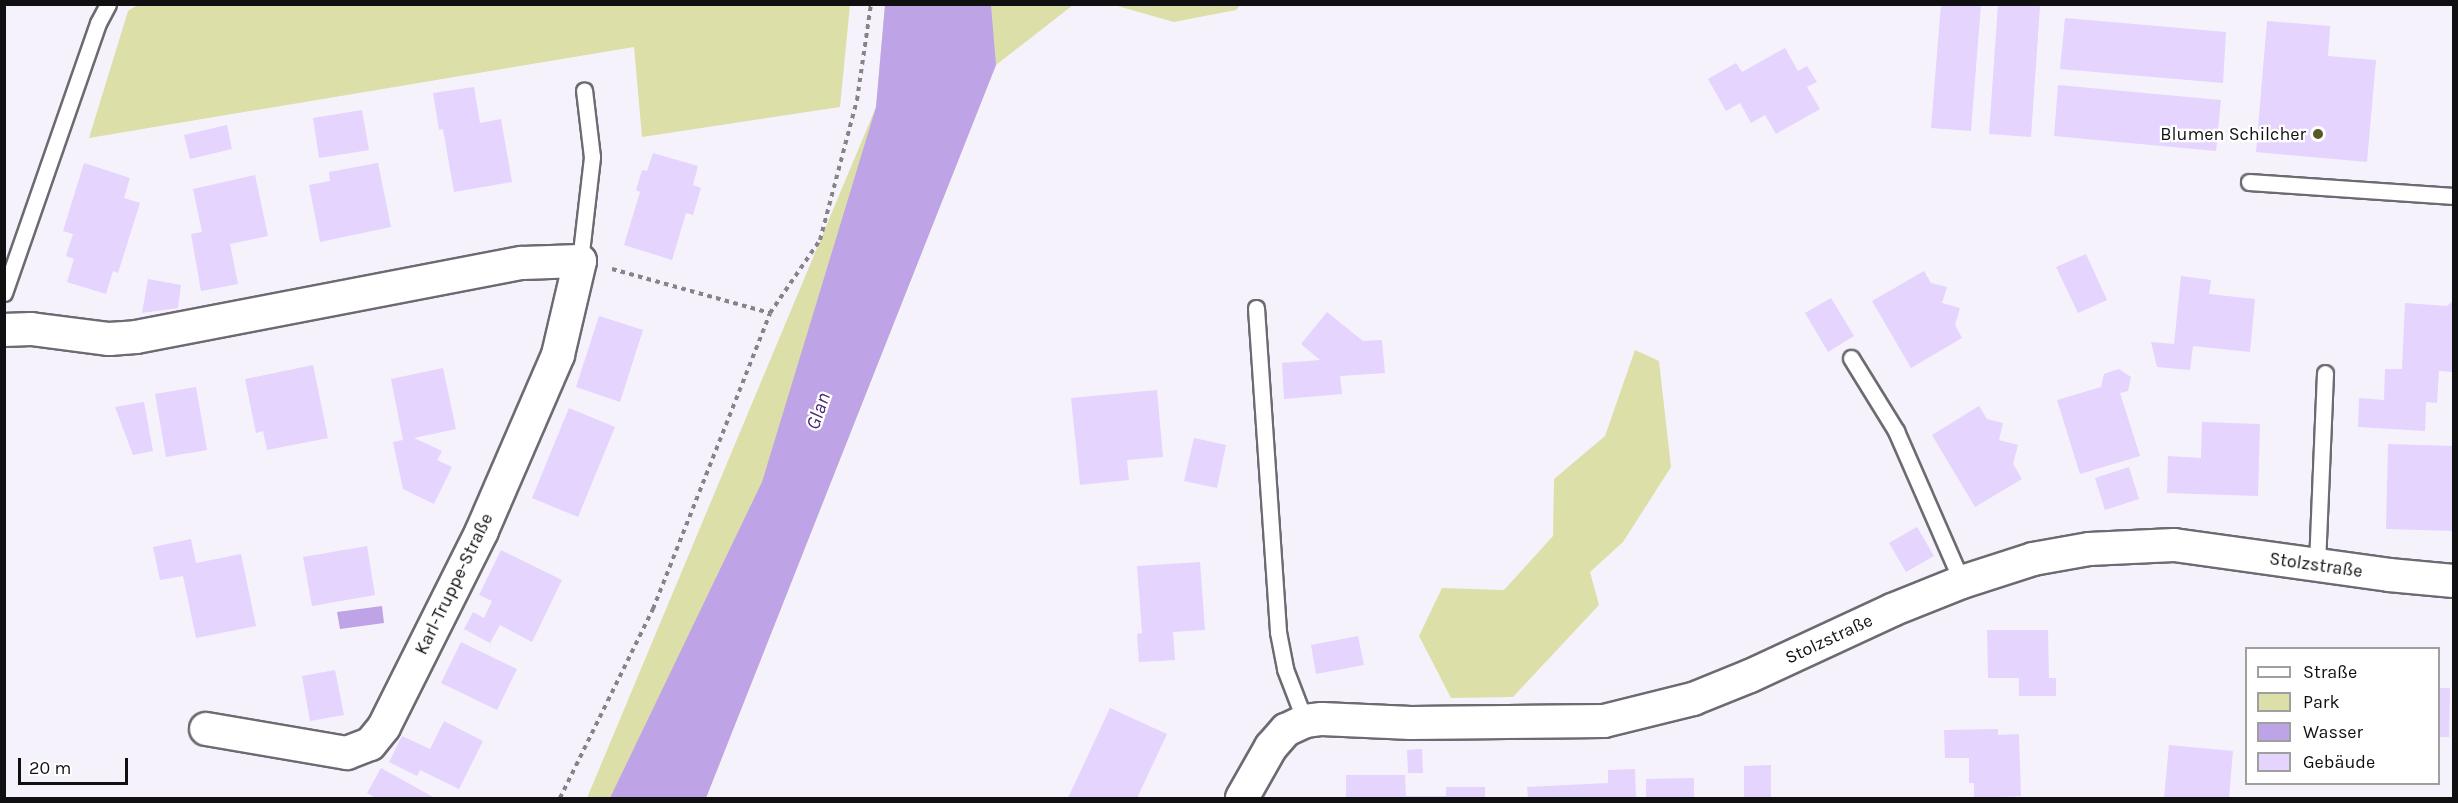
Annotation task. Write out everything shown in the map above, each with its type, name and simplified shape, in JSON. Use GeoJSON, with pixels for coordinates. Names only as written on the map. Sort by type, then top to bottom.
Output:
{"type":"FeatureCollection","features":[{"type":"Feature","properties":{"kind":"street"},"geometry":{"type":"LineString","coordinates":[[4,330],[31,329],[109,339],[136,337],[522,263],[580,261]]}},
{"type":"Feature","properties":{"kind":"street","name":"Karl-Truppe-Straße"},"geometry":{"type":"LineString","coordinates":[[206,729],[347,753],[370,744],[384,727],[482,531],[558,355],[580,261]]}},
{"type":"Feature","properties":{"kind":"street","name":"Stolzstraße"},"geometry":{"type":"LineString","coordinates":[[1242,798],[1271,747],[1286,730],[1305,721],[1322,719],[1411,723],[1604,721],[1694,699],[1750,676],[1892,610],[1962,582],[2033,559],[2089,549],[2164,545],[2454,581]]}},
{"type":"Feature","properties":{"kind":"lane"},"geometry":{"type":"LineString","coordinates":[[4,293],[98,23],[108,4]]}},
{"type":"Feature","properties":{"kind":"lane","name":"Karl-Truppe-Straße"},"geometry":{"type":"LineString","coordinates":[[580,261],[592,157],[584,90]]}},
{"type":"Feature","properties":{"kind":"lane"},"geometry":{"type":"LineString","coordinates":[[2249,182],[2454,196]]}},
{"type":"Feature","properties":{"kind":"lane"},"geometry":{"type":"LineString","coordinates":[[1256,308],[1278,632],[1285,669],[1305,721]]}},
{"type":"Feature","properties":{"kind":"lane"},"geometry":{"type":"LineString","coordinates":[[1851,358],[1896,431],[1962,582]]}},
{"type":"Feature","properties":{"kind":"lane"},"geometry":{"type":"LineString","coordinates":[[2317,564],[2325,372]]}},
{"type":"Feature","properties":{"kind":"path"},"geometry":{"type":"LineString","coordinates":[[560,798],[653,609],[770,313],[820,240],[857,100],[870,4]]}},
{"type":"Feature","properties":{"kind":"path"},"geometry":{"type":"LineString","coordinates":[[580,261],[770,313]]}},
{"type":"Feature","properties":{"kind":"green space"},"geometry":{"type":"Polygon","coordinates":[[[139,4],[850,5],[840,107],[642,137],[634,47],[89,138],[128,11],[139,4]]]}},
{"type":"Feature","properties":{"kind":"green space"},"geometry":{"type":"Polygon","coordinates":[[[885,5],[1073,5],[996,65],[706,798],[587,798],[876,107],[885,5]]]}},
{"type":"Feature","properties":{"kind":"green space"},"geometry":{"type":"Polygon","coordinates":[[[1114,5],[1240,5],[1236,10],[1174,22],[1114,5]]]}},
{"type":"Feature","properties":{"kind":"green space"},"geometry":{"type":"Polygon","coordinates":[[[1635,350],[1659,361],[1671,467],[1623,542],[1590,572],[1599,605],[1513,697],[1451,698],[1419,636],[1442,588],[1504,590],[1553,536],[1554,479],[1605,436],[1635,350]]]}},
{"type":"Feature","properties":{"kind":"water","name":"Glan"},"geometry":{"type":"Polygon","coordinates":[[[885,5],[991,5],[996,65],[706,798],[610,798],[762,482],[876,107],[885,5]]]}},
{"type":"Feature","properties":{"kind":"water"},"geometry":{"type":"Polygon","coordinates":[[[382,606],[384,623],[340,629],[337,612],[382,606]]]}},
{"type":"Feature","properties":{"kind":"building"},"geometry":{"type":"Polygon","coordinates":[[[1941,4],[1981,4],[1971,131],[1931,128],[1941,4]]]}},
{"type":"Feature","properties":{"kind":"building"},"geometry":{"type":"Polygon","coordinates":[[[1998,4],[2040,6],[2031,137],[1989,134],[1998,4]]]}},
{"type":"Feature","properties":{"kind":"building"},"geometry":{"type":"Polygon","coordinates":[[[2065,18],[2226,32],[2223,83],[2060,69],[2065,18]]]}},
{"type":"Feature","properties":{"kind":"building"},"geometry":{"type":"Polygon","coordinates":[[[2267,21],[2330,26],[2328,56],[2376,60],[2367,162],[2256,152],[2267,21]]]}},
{"type":"Feature","properties":{"kind":"building"},"geometry":{"type":"Polygon","coordinates":[[[1785,48],[1798,71],[1807,66],[1817,82],[1807,87],[1820,109],[1776,134],[1765,115],[1751,123],[1740,103],[1726,111],[1708,79],[1736,63],[1742,72],[1785,48]]]}},
{"type":"Feature","properties":{"kind":"building"},"geometry":{"type":"Polygon","coordinates":[[[2058,85],[2221,100],[2216,151],[2054,136],[2058,85]]]}},
{"type":"Feature","properties":{"kind":"building"},"geometry":{"type":"Polygon","coordinates":[[[474,87],[480,123],[501,119],[512,182],[454,192],[443,129],[439,130],[433,93],[474,87]]]}},
{"type":"Feature","properties":{"kind":"building"},"geometry":{"type":"Polygon","coordinates":[[[362,110],[369,150],[319,158],[313,118],[362,110]]]}},
{"type":"Feature","properties":{"kind":"building"},"geometry":{"type":"Polygon","coordinates":[[[227,125],[232,149],[190,159],[184,135],[227,125]]]}},
{"type":"Feature","properties":{"kind":"building"},"geometry":{"type":"Polygon","coordinates":[[[653,153],[698,166],[693,185],[701,188],[693,215],[686,213],[672,260],[624,245],[640,192],[636,190],[642,170],[647,171],[653,153]]]}},
{"type":"Feature","properties":{"kind":"building"},"geometry":{"type":"Polygon","coordinates":[[[84,163],[130,178],[124,198],[140,203],[118,273],[113,271],[106,294],[67,282],[74,259],[66,256],[73,234],[63,231],[84,163]]]}},
{"type":"Feature","properties":{"kind":"building"},"geometry":{"type":"Polygon","coordinates":[[[378,163],[391,227],[320,242],[309,185],[330,181],[329,172],[378,163]]]}},
{"type":"Feature","properties":{"kind":"building"},"geometry":{"type":"Polygon","coordinates":[[[255,175],[268,236],[230,244],[238,284],[201,291],[191,234],[202,232],[193,189],[255,175]]]}},
{"type":"Feature","properties":{"kind":"building"},"geometry":{"type":"Polygon","coordinates":[[[2086,254],[2107,300],[2078,313],[2056,267],[2086,254]]]}},
{"type":"Feature","properties":{"kind":"building"},"geometry":{"type":"Polygon","coordinates":[[[1924,271],[1931,283],[1947,287],[1942,303],[1960,308],[1955,325],[1962,338],[1911,368],[1872,301],[1924,271]]]}},
{"type":"Feature","properties":{"kind":"building"},"geometry":{"type":"Polygon","coordinates":[[[2181,276],[2211,280],[2209,294],[2255,299],[2250,352],[2193,346],[2190,370],[2157,367],[2151,342],[2174,344],[2181,276]]]}},
{"type":"Feature","properties":{"kind":"building"},"geometry":{"type":"Polygon","coordinates":[[[148,279],[181,285],[178,308],[142,313],[148,279]]]}},
{"type":"Feature","properties":{"kind":"building"},"geometry":{"type":"Polygon","coordinates":[[[1831,298],[1854,336],[1828,352],[1805,313],[1831,298]]]}},
{"type":"Feature","properties":{"kind":"building"},"geometry":{"type":"Polygon","coordinates":[[[2454,300],[2454,372],[2439,371],[2437,403],[2426,402],[2425,431],[2358,427],[2359,398],[2384,400],[2385,369],[2402,369],[2405,303],[2447,306],[2454,300]]]}},
{"type":"Feature","properties":{"kind":"building"},"geometry":{"type":"Polygon","coordinates":[[[1327,312],[1363,341],[1382,340],[1385,373],[1340,376],[1342,394],[1284,399],[1282,363],[1320,360],[1301,344],[1327,312]]]}},
{"type":"Feature","properties":{"kind":"building"},"geometry":{"type":"Polygon","coordinates":[[[599,316],[643,330],[620,402],[576,387],[599,316]]]}},
{"type":"Feature","properties":{"kind":"building"},"geometry":{"type":"Polygon","coordinates":[[[313,365],[328,438],[267,450],[263,431],[256,433],[245,379],[313,365]]]}},
{"type":"Feature","properties":{"kind":"building"},"geometry":{"type":"Polygon","coordinates":[[[443,368],[456,429],[414,438],[442,451],[437,460],[452,467],[434,504],[403,489],[393,442],[403,440],[391,379],[443,368]]]}},
{"type":"Feature","properties":{"kind":"building"},"geometry":{"type":"Polygon","coordinates":[[[2119,369],[2131,377],[2128,391],[2120,393],[2140,456],[2080,474],[2057,400],[2101,387],[2104,374],[2119,369]]]}},
{"type":"Feature","properties":{"kind":"building"},"geometry":{"type":"Polygon","coordinates":[[[196,387],[207,450],[166,457],[155,394],[196,387]]]}},
{"type":"Feature","properties":{"kind":"building"},"geometry":{"type":"Polygon","coordinates":[[[1157,390],[1163,457],[1127,460],[1129,480],[1080,485],[1071,398],[1157,390]]]}},
{"type":"Feature","properties":{"kind":"building"},"geometry":{"type":"Polygon","coordinates":[[[144,402],[153,451],[133,455],[115,407],[144,402]]]}},
{"type":"Feature","properties":{"kind":"building"},"geometry":{"type":"Polygon","coordinates":[[[1979,406],[1987,419],[2003,423],[1999,440],[2018,445],[2013,464],[2022,479],[1975,507],[1932,435],[1979,406]]]}},
{"type":"Feature","properties":{"kind":"building"},"geometry":{"type":"Polygon","coordinates":[[[569,408],[615,427],[578,517],[532,498],[569,408]]]}},
{"type":"Feature","properties":{"kind":"building"},"geometry":{"type":"Polygon","coordinates":[[[2202,422],[2260,424],[2258,496],[2167,493],[2168,456],[2201,458],[2202,422]]]}},
{"type":"Feature","properties":{"kind":"building"},"geometry":{"type":"Polygon","coordinates":[[[1194,438],[1226,445],[1217,488],[1184,481],[1194,438]]]}},
{"type":"Feature","properties":{"kind":"building"},"geometry":{"type":"Polygon","coordinates":[[[2388,444],[2454,446],[2454,531],[2386,529],[2388,444]]]}},
{"type":"Feature","properties":{"kind":"building"},"geometry":{"type":"Polygon","coordinates":[[[2129,467],[2139,499],[2105,510],[2095,478],[2129,467]]]}},
{"type":"Feature","properties":{"kind":"building"},"geometry":{"type":"Polygon","coordinates":[[[1917,527],[1934,556],[1906,572],[1889,543],[1917,527]]]}},
{"type":"Feature","properties":{"kind":"building"},"geometry":{"type":"Polygon","coordinates":[[[191,539],[196,563],[241,554],[256,626],[196,638],[183,576],[160,580],[153,547],[191,539]]]}},
{"type":"Feature","properties":{"kind":"building"},"geometry":{"type":"Polygon","coordinates":[[[367,546],[375,595],[312,606],[303,557],[367,546]]]}},
{"type":"Feature","properties":{"kind":"building"},"geometry":{"type":"Polygon","coordinates":[[[501,550],[562,580],[532,642],[500,625],[490,643],[464,629],[473,612],[484,618],[492,601],[479,595],[501,550]]]}},
{"type":"Feature","properties":{"kind":"building"},"geometry":{"type":"Polygon","coordinates":[[[1200,562],[1205,630],[1173,632],[1175,660],[1139,662],[1137,634],[1142,633],[1137,566],[1200,562]]]}},
{"type":"Feature","properties":{"kind":"building"},"geometry":{"type":"Polygon","coordinates":[[[1987,630],[2048,630],[2049,678],[2056,678],[2056,696],[2019,696],[2019,678],[1988,678],[1987,630]]]}},
{"type":"Feature","properties":{"kind":"building"},"geometry":{"type":"Polygon","coordinates":[[[1358,636],[1364,665],[1316,674],[1311,645],[1358,636]]]}},
{"type":"Feature","properties":{"kind":"building"},"geometry":{"type":"Polygon","coordinates":[[[461,642],[517,669],[497,710],[441,683],[461,642]]]}},
{"type":"Feature","properties":{"kind":"building"},"geometry":{"type":"Polygon","coordinates":[[[335,670],[344,715],[310,721],[302,676],[335,670]]]}},
{"type":"Feature","properties":{"kind":"building"},"geometry":{"type":"Polygon","coordinates":[[[2440,688],[2450,688],[2449,737],[2440,737],[2440,688]]]}},
{"type":"Feature","properties":{"kind":"building"},"geometry":{"type":"Polygon","coordinates":[[[1110,708],[1167,734],[1137,798],[1068,798],[1110,708]]]}},
{"type":"Feature","properties":{"kind":"building"},"geometry":{"type":"Polygon","coordinates":[[[444,721],[483,741],[459,789],[420,770],[417,776],[389,762],[402,736],[430,749],[444,721]]]}},
{"type":"Feature","properties":{"kind":"building"},"geometry":{"type":"Polygon","coordinates":[[[1998,729],[1998,735],[2019,734],[2021,796],[1974,798],[1974,783],[1969,783],[1969,758],[1945,758],[1944,730],[1998,729]]]}},
{"type":"Feature","properties":{"kind":"building"},"geometry":{"type":"Polygon","coordinates":[[[2169,745],[2233,751],[2229,798],[2164,798],[2169,745]]]}},
{"type":"Feature","properties":{"kind":"building"},"geometry":{"type":"Polygon","coordinates":[[[1422,749],[1423,773],[1408,773],[1407,750],[1422,749]]]}},
{"type":"Feature","properties":{"kind":"building"},"geometry":{"type":"Polygon","coordinates":[[[1771,765],[1771,798],[1744,798],[1744,766],[1771,765]]]}},
{"type":"Feature","properties":{"kind":"building"},"geometry":{"type":"Polygon","coordinates":[[[381,768],[435,798],[376,798],[367,793],[381,768]]]}},
{"type":"Feature","properties":{"kind":"building"},"geometry":{"type":"Polygon","coordinates":[[[1635,769],[1636,798],[1528,798],[1527,787],[1608,783],[1608,770],[1635,769]]]}},
{"type":"Feature","properties":{"kind":"building"},"geometry":{"type":"Polygon","coordinates":[[[1346,775],[1405,775],[1406,796],[1446,796],[1446,787],[1485,787],[1485,798],[1346,798],[1346,775]]]}},
{"type":"Feature","properties":{"kind":"building"},"geometry":{"type":"Polygon","coordinates":[[[1694,778],[1694,798],[1646,798],[1646,779],[1694,778]]]}},
{"type":"Feature","properties":{"kind":"place","name":"Blumen Schilcher"},"geometry":{"type":"Point","coordinates":[2318,134]}}]}
